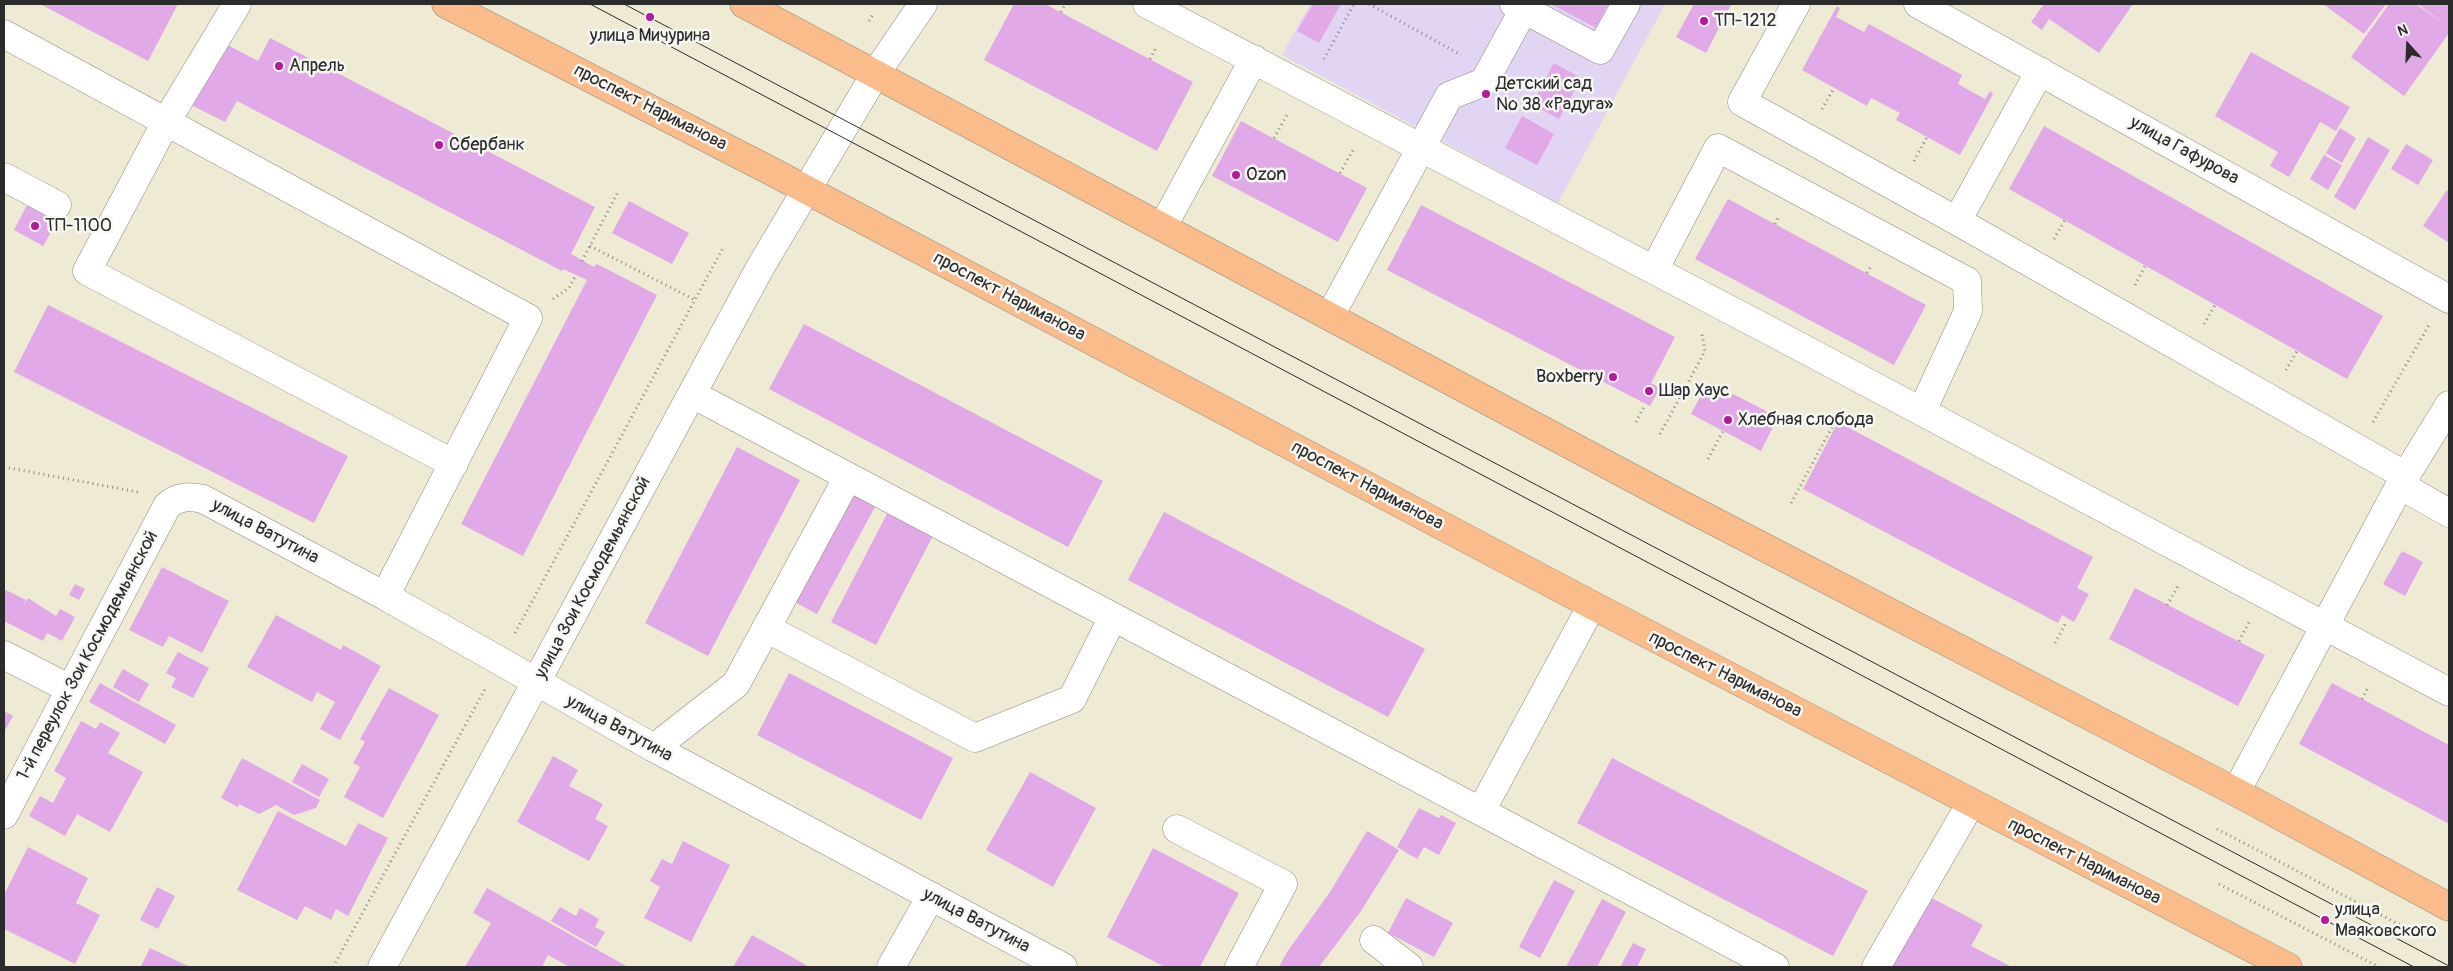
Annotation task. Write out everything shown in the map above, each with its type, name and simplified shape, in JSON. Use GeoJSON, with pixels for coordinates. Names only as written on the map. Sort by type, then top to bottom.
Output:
{"type":"FeatureCollection","features":[{"type":"Feature","properties":{"kind":"main road","name":"проспект Нариманова"},"geometry":{"type":"LineString","coordinates":[[446,4],[807,190],[1592,605],[2288,967]]}},
{"type":"Feature","properties":{"kind":"main road"},"geometry":{"type":"LineString","coordinates":[[744,4],[1163,226],[1676,502],[2236,792],[2449,907]]}},
{"type":"Feature","properties":{"kind":"street"},"geometry":{"type":"LineString","coordinates":[[237,4],[166,122],[87,271],[454,464]]}},
{"type":"Feature","properties":{"kind":"street"},"geometry":{"type":"LineString","coordinates":[[876,73],[922,4]]}},
{"type":"Feature","properties":{"kind":"street"},"geometry":{"type":"LineString","coordinates":[[1330,316],[1449,96],[1484,82],[1519,7],[1600,50],[1626,4]]}},
{"type":"Feature","properties":{"kind":"street"},"geometry":{"type":"LineString","coordinates":[[1796,4],[1742,102],[1957,221],[2358,448],[2449,513]]}},
{"type":"Feature","properties":{"kind":"street","name":"улица Гафурова"},"geometry":{"type":"LineString","coordinates":[[1918,4],[2447,298]]}},
{"type":"Feature","properties":{"kind":"street"},"geometry":{"type":"LineString","coordinates":[[1152,5],[1922,411],[2449,692]]}},
{"type":"Feature","properties":{"kind":"street"},"geometry":{"type":"LineString","coordinates":[[4,34],[528,318],[385,596]]}},
{"type":"Feature","properties":{"kind":"street"},"geometry":{"type":"LineString","coordinates":[[1163,226],[1254,59]]}},
{"type":"Feature","properties":{"kind":"street"},"geometry":{"type":"LineString","coordinates":[[1957,221],[2040,71]]}},
{"type":"Feature","properties":{"kind":"street","name":"улица Зои Космодемьянской"},"geometry":{"type":"LineString","coordinates":[[382,967],[761,266],[876,73]]}},
{"type":"Feature","properties":{"kind":"street"},"geometry":{"type":"LineString","coordinates":[[1654,270],[1718,148],[1966,281],[1968,311],[1922,411]]}},
{"type":"Feature","properties":{"kind":"street"},"geometry":{"type":"LineString","coordinates":[[4,178],[57,205]]}},
{"type":"Feature","properties":{"kind":"street"},"geometry":{"type":"LineString","coordinates":[[692,394],[1775,967]]}},
{"type":"Feature","properties":{"kind":"street"},"geometry":{"type":"LineString","coordinates":[[2236,792],[2403,480],[2449,405]]}},
{"type":"Feature","properties":{"kind":"street"},"geometry":{"type":"LineString","coordinates":[[654,748],[736,684],[848,477]]}},
{"type":"Feature","properties":{"kind":"street","name":"улица Ватутина"},"geometry":{"type":"LineString","coordinates":[[176,498],[192,496],[203,499],[385,596],[654,748],[1063,967]]}},
{"type":"Feature","properties":{"kind":"street","name":"1-й переулок Зои Космодемьянской"},"geometry":{"type":"LineString","coordinates":[[4,815],[167,506],[176,498]]}},
{"type":"Feature","properties":{"kind":"street"},"geometry":{"type":"LineString","coordinates":[[1481,811],[1592,605]]}},
{"type":"Feature","properties":{"kind":"street"},"geometry":{"type":"LineString","coordinates":[[766,628],[975,738],[1072,699],[1113,617]]}},
{"type":"Feature","properties":{"kind":"street"},"geometry":{"type":"LineString","coordinates":[[4,655],[70,689]]}},
{"type":"Feature","properties":{"kind":"street"},"geometry":{"type":"LineString","coordinates":[[1876,967],[1971,803]]}},
{"type":"Feature","properties":{"kind":"street"},"geometry":{"type":"LineString","coordinates":[[1177,829],[1283,884],[1239,967]]}},
{"type":"Feature","properties":{"kind":"street"},"geometry":{"type":"LineString","coordinates":[[891,967],[931,896]]}},
{"type":"Feature","properties":{"kind":"street"},"geometry":{"type":"LineString","coordinates":[[1374,940],[1409,967]]}},
{"type":"Feature","properties":{"kind":"path"},"geometry":{"type":"LineString","coordinates":[[1060,12],[1065,4]]}},
{"type":"Feature","properties":{"kind":"path"},"geometry":{"type":"LineString","coordinates":[[1324,59],[1354,4]]}},
{"type":"Feature","properties":{"kind":"path"},"geometry":{"type":"LineString","coordinates":[[1369,4],[1490,70]]}},
{"type":"Feature","properties":{"kind":"path"},"geometry":{"type":"LineString","coordinates":[[582,261],[619,190]]}},
{"type":"Feature","properties":{"kind":"path"},"geometry":{"type":"LineString","coordinates":[[590,246],[695,300]]}},
{"type":"Feature","properties":{"kind":"path"},"geometry":{"type":"LineString","coordinates":[[333,967],[724,246]]}},
{"type":"Feature","properties":{"kind":"path"},"geometry":{"type":"LineString","coordinates":[[1660,434],[1705,351],[1697,292]]}},
{"type":"Feature","properties":{"kind":"path"},"geometry":{"type":"LineString","coordinates":[[2358,448],[2447,298]]}},
{"type":"Feature","properties":{"kind":"path"},"geometry":{"type":"LineString","coordinates":[[1791,503],[1859,378]]}},
{"type":"Feature","properties":{"kind":"path"},"geometry":{"type":"LineString","coordinates":[[1636,422],[1645,406]]}},
{"type":"Feature","properties":{"kind":"path"},"geometry":{"type":"LineString","coordinates":[[1708,459],[1723,431]]}},
{"type":"Feature","properties":{"kind":"path"},"geometry":{"type":"LineString","coordinates":[[4,467],[176,498]]}},
{"type":"Feature","properties":{"kind":"path"},"geometry":{"type":"LineString","coordinates":[[2055,643],[2067,620]]}},
{"type":"Feature","properties":{"kind":"path"},"geometry":{"type":"LineString","coordinates":[[2217,829],[2404,927]]}},
{"type":"Feature","properties":{"kind":"path"},"geometry":{"type":"LineString","coordinates":[[2219,884],[2379,967]]}},
{"type":"Feature","properties":{"kind":"shaded area","name":"Детский сад № 38 «Радуга»"},"geometry":{"type":"Polygon","coordinates":[[[1310,4],[1665,4],[1558,203],[1282,55],[1310,4]]]}},
{"type":"Feature","properties":{"kind":"building"},"geometry":{"type":"Polygon","coordinates":[[[40,4],[178,4],[148,61],[40,4]]]}},
{"type":"Feature","properties":{"kind":"building"},"geometry":{"type":"Polygon","coordinates":[[[1014,4],[1045,4],[1193,82],[1157,151],[984,60],[1014,4]]]}},
{"type":"Feature","properties":{"kind":"building"},"geometry":{"type":"Polygon","coordinates":[[[1313,4],[1341,4],[1319,43],[1297,31],[1313,4]]]}},
{"type":"Feature","properties":{"kind":"building"},"geometry":{"type":"Polygon","coordinates":[[[1551,4],[1608,4],[1596,28],[1551,4]]]}},
{"type":"Feature","properties":{"kind":"building","name":"ТП-1212"},"geometry":{"type":"Polygon","coordinates":[[[1694,4],[1731,5],[1706,53],[1676,37],[1694,4]]]}},
{"type":"Feature","properties":{"kind":"building"},"geometry":{"type":"Polygon","coordinates":[[[2044,4],[2133,4],[2099,53],[2049,19],[2042,30],[2031,22],[2044,4]]]}},
{"type":"Feature","properties":{"kind":"building"},"geometry":{"type":"Polygon","coordinates":[[[2323,4],[2386,4],[2364,34],[2323,4]]]}},
{"type":"Feature","properties":{"kind":"building"},"geometry":{"type":"Polygon","coordinates":[[[2389,4],[2416,4],[2445,24],[2418,4],[2449,4],[2449,33],[2404,96],[2351,57],[2389,4]]]}},
{"type":"Feature","properties":{"kind":"building"},"geometry":{"type":"Polygon","coordinates":[[[1837,6],[1840,8],[1836,17],[1864,32],[1869,24],[1962,75],[1958,84],[1985,99],[1990,91],[1993,94],[1960,155],[1896,120],[1900,113],[1871,98],[1867,106],[1802,70],[1837,6]]]}},
{"type":"Feature","properties":{"kind":"building"},"geometry":{"type":"Polygon","coordinates":[[[270,38],[595,207],[571,254],[594,267],[596,264],[601,266],[657,295],[523,556],[461,524],[587,280],[563,269],[562,271],[237,101],[225,122],[191,105],[224,43],[258,61],[270,38]]]}},
{"type":"Feature","properties":{"kind":"building"},"geometry":{"type":"Polygon","coordinates":[[[2251,52],[2350,107],[2336,131],[2320,122],[2289,177],[2270,166],[2278,152],[2215,116],[2251,52]]]}},
{"type":"Feature","properties":{"kind":"building"},"geometry":{"type":"Polygon","coordinates":[[[1554,63],[1581,78],[1559,119],[1532,104],[1554,63]]]}},
{"type":"Feature","properties":{"kind":"building"},"geometry":{"type":"Polygon","coordinates":[[[1522,116],[1554,134],[1537,165],[1505,148],[1522,116]]]}},
{"type":"Feature","properties":{"kind":"building"},"geometry":{"type":"Polygon","coordinates":[[[1241,121],[1367,188],[1338,242],[1212,176],[1241,121]]]}},
{"type":"Feature","properties":{"kind":"building"},"geometry":{"type":"Polygon","coordinates":[[[2044,126],[2383,316],[2347,379],[2009,189],[2044,126]]]}},
{"type":"Feature","properties":{"kind":"building"},"geometry":{"type":"Polygon","coordinates":[[[2340,128],[2356,138],[2342,163],[2326,153],[2340,128]]]}},
{"type":"Feature","properties":{"kind":"building"},"geometry":{"type":"Polygon","coordinates":[[[2368,137],[2390,150],[2355,210],[2334,197],[2368,137]]]}},
{"type":"Feature","properties":{"kind":"building"},"geometry":{"type":"Polygon","coordinates":[[[2406,144],[2433,160],[2418,185],[2391,169],[2406,144]]]}},
{"type":"Feature","properties":{"kind":"building"},"geometry":{"type":"Polygon","coordinates":[[[2324,155],[2342,165],[2328,190],[2310,179],[2324,155]]]}},
{"type":"Feature","properties":{"kind":"building"},"geometry":{"type":"Polygon","coordinates":[[[2447,190],[2449,191],[2449,243],[2423,226],[2447,190]]]}},
{"type":"Feature","properties":{"kind":"building"},"geometry":{"type":"Polygon","coordinates":[[[1728,199],[1926,305],[1894,365],[1695,259],[1728,199]]]}},
{"type":"Feature","properties":{"kind":"building"},"geometry":{"type":"Polygon","coordinates":[[[629,201],[689,233],[672,264],[612,233],[629,201]]]}},
{"type":"Feature","properties":{"kind":"building","name":"ТП-1100"},"geometry":{"type":"Polygon","coordinates":[[[27,205],[57,222],[43,246],[14,230],[27,205]]]}},
{"type":"Feature","properties":{"kind":"building"},"geometry":{"type":"Polygon","coordinates":[[[1421,205],[1675,337],[1651,383],[1660,388],[1650,406],[1387,270],[1421,205]]]}},
{"type":"Feature","properties":{"kind":"building"},"geometry":{"type":"Polygon","coordinates":[[[48,305],[348,456],[314,523],[14,372],[48,305]]]}},
{"type":"Feature","properties":{"kind":"building"},"geometry":{"type":"Polygon","coordinates":[[[804,324],[1103,481],[1068,547],[769,389],[804,324]]]}},
{"type":"Feature","properties":{"kind":"building"},"geometry":{"type":"Polygon","coordinates":[[[1706,386],[1730,399],[1733,394],[1778,417],[1761,451],[1691,414],[1706,386]]]}},
{"type":"Feature","properties":{"kind":"building"},"geometry":{"type":"Polygon","coordinates":[[[1838,422],[2093,557],[2077,588],[2089,594],[2074,622],[2062,615],[2058,623],[1803,489],[1838,422]]]}},
{"type":"Feature","properties":{"kind":"building"},"geometry":{"type":"Polygon","coordinates":[[[737,447],[800,480],[708,656],[645,623],[737,447]]]}},
{"type":"Feature","properties":{"kind":"building"},"geometry":{"type":"Polygon","coordinates":[[[850,489],[877,503],[817,614],[791,600],[850,489]]]}},
{"type":"Feature","properties":{"kind":"building"},"geometry":{"type":"Polygon","coordinates":[[[891,506],[936,530],[876,645],[831,622],[891,506]]]}},
{"type":"Feature","properties":{"kind":"building"},"geometry":{"type":"Polygon","coordinates":[[[1164,512],[1425,649],[1388,717],[1128,580],[1164,512]]]}},
{"type":"Feature","properties":{"kind":"building"},"geometry":{"type":"Polygon","coordinates":[[[2402,551],[2423,562],[2405,596],[2383,584],[2402,551]]]}},
{"type":"Feature","properties":{"kind":"building"},"geometry":{"type":"Polygon","coordinates":[[[162,567],[229,601],[202,653],[169,636],[163,647],[129,630],[162,567]]]}},
{"type":"Feature","properties":{"kind":"building"},"geometry":{"type":"Polygon","coordinates":[[[75,584],[85,589],[79,600],[69,595],[75,584]]]}},
{"type":"Feature","properties":{"kind":"building"},"geometry":{"type":"Polygon","coordinates":[[[2135,588],[2265,655],[2238,706],[2109,639],[2135,588]]]}},
{"type":"Feature","properties":{"kind":"building"},"geometry":{"type":"Polygon","coordinates":[[[4,589],[26,600],[22,609],[28,598],[56,616],[60,609],[75,617],[62,641],[47,633],[43,641],[4,621],[4,589]]]}},
{"type":"Feature","properties":{"kind":"building"},"geometry":{"type":"Polygon","coordinates":[[[276,615],[341,650],[343,645],[381,666],[340,740],[320,729],[335,702],[317,692],[312,702],[247,667],[276,615]]]}},
{"type":"Feature","properties":{"kind":"building"},"geometry":{"type":"Polygon","coordinates":[[[178,652],[209,668],[193,698],[171,687],[176,678],[166,673],[178,652]]]}},
{"type":"Feature","properties":{"kind":"building"},"geometry":{"type":"Polygon","coordinates":[[[123,669],[149,684],[139,702],[113,687],[123,669]]]}},
{"type":"Feature","properties":{"kind":"building"},"geometry":{"type":"Polygon","coordinates":[[[789,673],[953,758],[921,820],[757,735],[789,673]]]}},
{"type":"Feature","properties":{"kind":"building"},"geometry":{"type":"Polygon","coordinates":[[[100,683],[176,725],[165,744],[89,702],[100,683]]]}},
{"type":"Feature","properties":{"kind":"building"},"geometry":{"type":"Polygon","coordinates":[[[2332,683],[2449,745],[2449,824],[2299,744],[2332,683]]]}},
{"type":"Feature","properties":{"kind":"building"},"geometry":{"type":"Polygon","coordinates":[[[389,688],[439,715],[383,818],[344,797],[360,767],[353,763],[365,742],[360,739],[389,688]]]}},
{"type":"Feature","properties":{"kind":"building"},"geometry":{"type":"Polygon","coordinates":[[[4,711],[13,716],[4,732],[4,711]]]}},
{"type":"Feature","properties":{"kind":"building"},"geometry":{"type":"Polygon","coordinates":[[[81,721],[96,729],[100,722],[120,733],[108,753],[143,772],[110,832],[77,814],[65,836],[29,816],[40,796],[53,803],[66,778],[54,771],[81,721]]]}},
{"type":"Feature","properties":{"kind":"building"},"geometry":{"type":"Polygon","coordinates":[[[553,756],[578,770],[569,786],[603,804],[595,819],[608,826],[589,861],[517,822],[553,756]]]}},
{"type":"Feature","properties":{"kind":"building"},"geometry":{"type":"Polygon","coordinates":[[[242,758],[320,800],[316,808],[294,815],[276,805],[259,814],[239,804],[238,807],[221,798],[242,758]]]}},
{"type":"Feature","properties":{"kind":"building"},"geometry":{"type":"Polygon","coordinates":[[[1612,758],[1868,891],[1833,956],[1577,823],[1612,758]]]}},
{"type":"Feature","properties":{"kind":"building"},"geometry":{"type":"Polygon","coordinates":[[[302,764],[329,779],[319,797],[292,782],[302,764]]]}},
{"type":"Feature","properties":{"kind":"building"},"geometry":{"type":"Polygon","coordinates":[[[1030,772],[1096,808],[1053,887],[986,850],[1030,772]]]}},
{"type":"Feature","properties":{"kind":"building"},"geometry":{"type":"Polygon","coordinates":[[[1419,808],[1439,818],[1441,815],[1456,823],[1439,855],[1424,847],[1417,859],[1397,847],[1419,808]]]}},
{"type":"Feature","properties":{"kind":"building"},"geometry":{"type":"Polygon","coordinates":[[[278,811],[346,846],[358,823],[388,838],[348,916],[336,909],[331,920],[305,906],[297,920],[237,890],[278,811]]]}},
{"type":"Feature","properties":{"kind":"building"},"geometry":{"type":"Polygon","coordinates":[[[1367,831],[1399,850],[1361,911],[1319,967],[1279,967],[1287,952],[1330,892],[1367,831]]]}},
{"type":"Feature","properties":{"kind":"building"},"geometry":{"type":"Polygon","coordinates":[[[683,841],[730,865],[691,942],[644,918],[660,887],[650,881],[662,859],[672,864],[683,841]]]}},
{"type":"Feature","properties":{"kind":"building"},"geometry":{"type":"Polygon","coordinates":[[[28,847],[88,878],[76,903],[100,915],[75,964],[4,929],[4,895],[28,847]]]}},
{"type":"Feature","properties":{"kind":"building"},"geometry":{"type":"Polygon","coordinates":[[[1153,848],[1239,893],[1200,967],[1165,967],[1107,937],[1153,848]]]}},
{"type":"Feature","properties":{"kind":"building"},"geometry":{"type":"Polygon","coordinates":[[[1554,880],[1575,891],[1540,958],[1519,947],[1554,880]]]}},
{"type":"Feature","properties":{"kind":"building"},"geometry":{"type":"Polygon","coordinates":[[[157,887],[175,896],[158,929],[140,920],[157,887]]]}},
{"type":"Feature","properties":{"kind":"building"},"geometry":{"type":"Polygon","coordinates":[[[487,888],[628,967],[570,967],[548,955],[542,967],[465,967],[491,923],[473,913],[487,888]]]}},
{"type":"Feature","properties":{"kind":"building"},"geometry":{"type":"Polygon","coordinates":[[[1928,896],[1983,925],[1971,946],[2012,967],[1890,967],[1928,896]]]}},
{"type":"Feature","properties":{"kind":"building"},"geometry":{"type":"Polygon","coordinates":[[[1406,898],[1453,923],[1434,957],[1388,933],[1406,898]]]}},
{"type":"Feature","properties":{"kind":"building"},"geometry":{"type":"Polygon","coordinates":[[[1602,899],[1626,912],[1597,967],[1566,967],[1602,899]]]}},
{"type":"Feature","properties":{"kind":"building"},"geometry":{"type":"Polygon","coordinates":[[[560,907],[576,916],[580,908],[599,919],[595,927],[605,932],[596,947],[551,921],[560,907]]]}},
{"type":"Feature","properties":{"kind":"building"},"geometry":{"type":"Polygon","coordinates":[[[752,935],[799,961],[809,967],[733,967],[752,935]]]}},
{"type":"Feature","properties":{"kind":"building"},"geometry":{"type":"Polygon","coordinates":[[[1633,943],[1646,949],[1637,967],[1620,967],[1633,943]]]}},
{"type":"Feature","properties":{"kind":"building"},"geometry":{"type":"Polygon","coordinates":[[[150,948],[190,967],[141,966],[150,948]]]}},
{"type":"Feature","properties":{"kind":"tram line"},"geometry":{"type":"LineString","coordinates":[[590,4],[2414,967]]}},
{"type":"Feature","properties":{"kind":"tram line"},"geometry":{"type":"LineString","coordinates":[[624,4],[2449,966]]}},
{"type":"Feature","properties":{"kind":"place","name":"улица Мичурина"},"geometry":{"type":"Point","coordinates":[650,17]}},
{"type":"Feature","properties":{"kind":"place","name":"ТП-1212"},"geometry":{"type":"Point","coordinates":[1704,21]}},
{"type":"Feature","properties":{"kind":"place","name":"Апрель"},"geometry":{"type":"Point","coordinates":[279,66]}},
{"type":"Feature","properties":{"kind":"place","name":"Детский сад № 38 «Радуга»"},"geometry":{"type":"Point","coordinates":[1486,94]}},
{"type":"Feature","properties":{"kind":"place","name":"Сбербанк"},"geometry":{"type":"Point","coordinates":[439,145]}},
{"type":"Feature","properties":{"kind":"place","name":"Ozon"},"geometry":{"type":"Point","coordinates":[1236,175]}},
{"type":"Feature","properties":{"kind":"place","name":"ТП-1100"},"geometry":{"type":"Point","coordinates":[35,226]}},
{"type":"Feature","properties":{"kind":"place","name":"Boxberry"},"geometry":{"type":"Point","coordinates":[1613,377]}},
{"type":"Feature","properties":{"kind":"place","name":"Шар Хаус"},"geometry":{"type":"Point","coordinates":[1649,391]}},
{"type":"Feature","properties":{"kind":"place","name":"Хлебная слобода"},"geometry":{"type":"Point","coordinates":[1728,420]}},
{"type":"Feature","properties":{"kind":"place","name":"улица Маяковского"},"geometry":{"type":"Point","coordinates":[2325,920]}}]}
